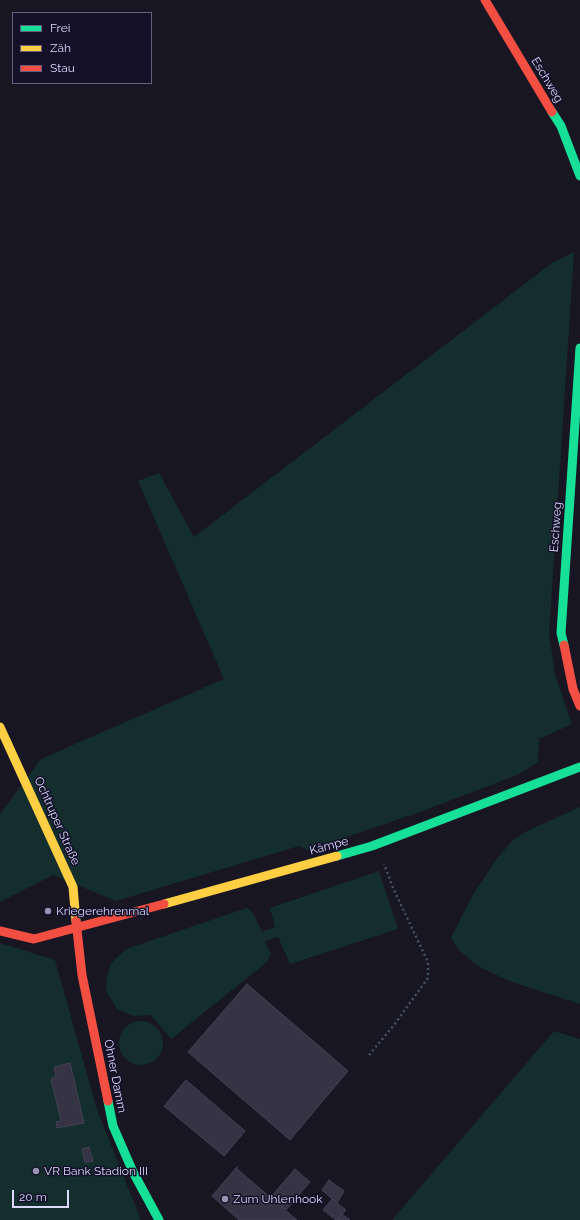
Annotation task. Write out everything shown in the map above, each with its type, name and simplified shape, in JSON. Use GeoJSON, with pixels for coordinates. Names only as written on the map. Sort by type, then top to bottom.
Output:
{"type":"FeatureCollection","features":[{"type":"Feature","properties":{"kind":"street","name":"Eschweg"},"geometry":{"type":"LineString","coordinates":[[485,0],[561,126],[580,176]]}},
{"type":"Feature","properties":{"kind":"street","name":"Eschweg"},"geometry":{"type":"LineString","coordinates":[[580,348],[561,633],[573,689],[580,706]]}},
{"type":"Feature","properties":{"kind":"street","name":"Ochtruper Straße"},"geometry":{"type":"LineString","coordinates":[[0,727],[73,887],[78,928]]}},
{"type":"Feature","properties":{"kind":"street","name":"Kämpe"},"geometry":{"type":"LineString","coordinates":[[0,931],[16,936],[34,939],[377,844],[580,766]]}},
{"type":"Feature","properties":{"kind":"street","name":"Ohner Damm"},"geometry":{"type":"LineString","coordinates":[[78,928],[82,975],[113,1126],[133,1172],[159,1220]]}},
{"type":"Feature","properties":{"kind":"path"},"geometry":{"type":"LineString","coordinates":[[369,1055],[428,978],[428,962],[393,888],[377,844]]}},
{"type":"Feature","properties":{"kind":"green space"},"geometry":{"type":"Polygon","coordinates":[[[574,252],[549,633],[555,675],[572,724],[539,739],[538,762],[517,775],[420,812],[308,850],[299,846],[116,901],[53,875],[0,902],[0,814],[41,759],[224,679],[138,481],[159,473],[194,537],[552,263],[574,252]]]}},
{"type":"Feature","properties":{"kind":"green space"},"geometry":{"type":"Polygon","coordinates":[[[580,807],[580,1004],[509,981],[476,965],[459,950],[451,938],[471,898],[498,857],[513,840],[527,831],[580,807]]]}},
{"type":"Feature","properties":{"kind":"green space"},"geometry":{"type":"Polygon","coordinates":[[[379,871],[398,929],[290,964],[278,937],[265,941],[271,954],[267,962],[171,1039],[151,1015],[133,1016],[117,1009],[106,991],[107,977],[111,963],[126,949],[247,908],[253,913],[262,932],[275,927],[270,908],[379,871]]]}},
{"type":"Feature","properties":{"kind":"green space"},"geometry":{"type":"Polygon","coordinates":[[[0,943],[55,960],[97,1110],[141,1220],[0,1220],[0,943]]]}},
{"type":"Feature","properties":{"kind":"green space"},"geometry":{"type":"Polygon","coordinates":[[[141,1021],[153,1025],[159,1031],[163,1043],[159,1055],[153,1061],[141,1065],[129,1061],[123,1055],[119,1043],[123,1031],[129,1025],[141,1021]]]}},
{"type":"Feature","properties":{"kind":"green space"},"geometry":{"type":"Polygon","coordinates":[[[554,1031],[580,1039],[580,1220],[392,1220],[554,1031]]]}},
{"type":"Feature","properties":{"kind":"building"},"geometry":{"type":"Polygon","coordinates":[[[247,984],[348,1071],[290,1140],[188,1052],[247,984]]]}},
{"type":"Feature","properties":{"kind":"building"},"geometry":{"type":"Polygon","coordinates":[[[70,1063],[84,1123],[57,1128],[56,1122],[61,1121],[51,1079],[56,1077],[54,1067],[70,1063]]]}},
{"type":"Feature","properties":{"kind":"building"},"geometry":{"type":"Polygon","coordinates":[[[186,1080],[245,1131],[224,1156],[164,1106],[186,1080]]]}},
{"type":"Feature","properties":{"kind":"building"},"geometry":{"type":"Polygon","coordinates":[[[89,1147],[93,1161],[85,1163],[82,1149],[89,1147]]]}},
{"type":"Feature","properties":{"kind":"building"},"geometry":{"type":"Polygon","coordinates":[[[237,1167],[237,1169],[297,1220],[239,1220],[212,1196],[237,1167]]]}},
{"type":"Feature","properties":{"kind":"building"},"geometry":{"type":"Polygon","coordinates":[[[295,1169],[310,1182],[286,1210],[271,1197],[295,1169]]]}},
{"type":"Feature","properties":{"kind":"building"},"geometry":{"type":"Polygon","coordinates":[[[329,1180],[344,1191],[337,1203],[322,1190],[329,1180]]]}},
{"type":"Feature","properties":{"kind":"building"},"geometry":{"type":"Polygon","coordinates":[[[332,1199],[346,1210],[336,1220],[323,1210],[332,1199]]]}},
{"type":"Feature","properties":{"kind":"building"},"geometry":{"type":"Polygon","coordinates":[[[342,1214],[350,1220],[336,1220],[342,1214]]]}},
{"type":"Feature","properties":{"kind":"traffic: fast"},"geometry":{"type":"LineString","coordinates":[[552,112],[561,126],[580,176]]}},
{"type":"Feature","properties":{"kind":"traffic: fast"},"geometry":{"type":"LineString","coordinates":[[564,645],[561,633],[580,348]]}},
{"type":"Feature","properties":{"kind":"traffic: fast"},"geometry":{"type":"LineString","coordinates":[[337,856],[372,846],[580,767]]}},
{"type":"Feature","properties":{"kind":"traffic: fast"},"geometry":{"type":"LineString","coordinates":[[108,1101],[113,1126],[133,1172],[159,1220]]}},
{"type":"Feature","properties":{"kind":"traffic: slow"},"geometry":{"type":"LineString","coordinates":[[0,727],[73,887],[76,921]]}},
{"type":"Feature","properties":{"kind":"traffic: slow"},"geometry":{"type":"LineString","coordinates":[[164,904],[337,856]]}},
{"type":"Feature","properties":{"kind":"traffic: jam"},"geometry":{"type":"LineString","coordinates":[[485,0],[552,112]]}},
{"type":"Feature","properties":{"kind":"traffic: jam"},"geometry":{"type":"LineString","coordinates":[[564,645],[573,689],[580,706]]}},
{"type":"Feature","properties":{"kind":"traffic: jam"},"geometry":{"type":"LineString","coordinates":[[0,931],[34,939],[164,904]]}},
{"type":"Feature","properties":{"kind":"traffic: jam"},"geometry":{"type":"LineString","coordinates":[[76,921],[82,975],[108,1101]]}},
{"type":"Feature","properties":{"kind":"place","name":"Kriegerehrenmal"},"geometry":{"type":"Point","coordinates":[48,911]}},
{"type":"Feature","properties":{"kind":"place","name":"VR Bank Stadion III"},"geometry":{"type":"Point","coordinates":[36,1171]}},
{"type":"Feature","properties":{"kind":"place","name":"Zum Uhlenhook"},"geometry":{"type":"Point","coordinates":[225,1199]}}]}
